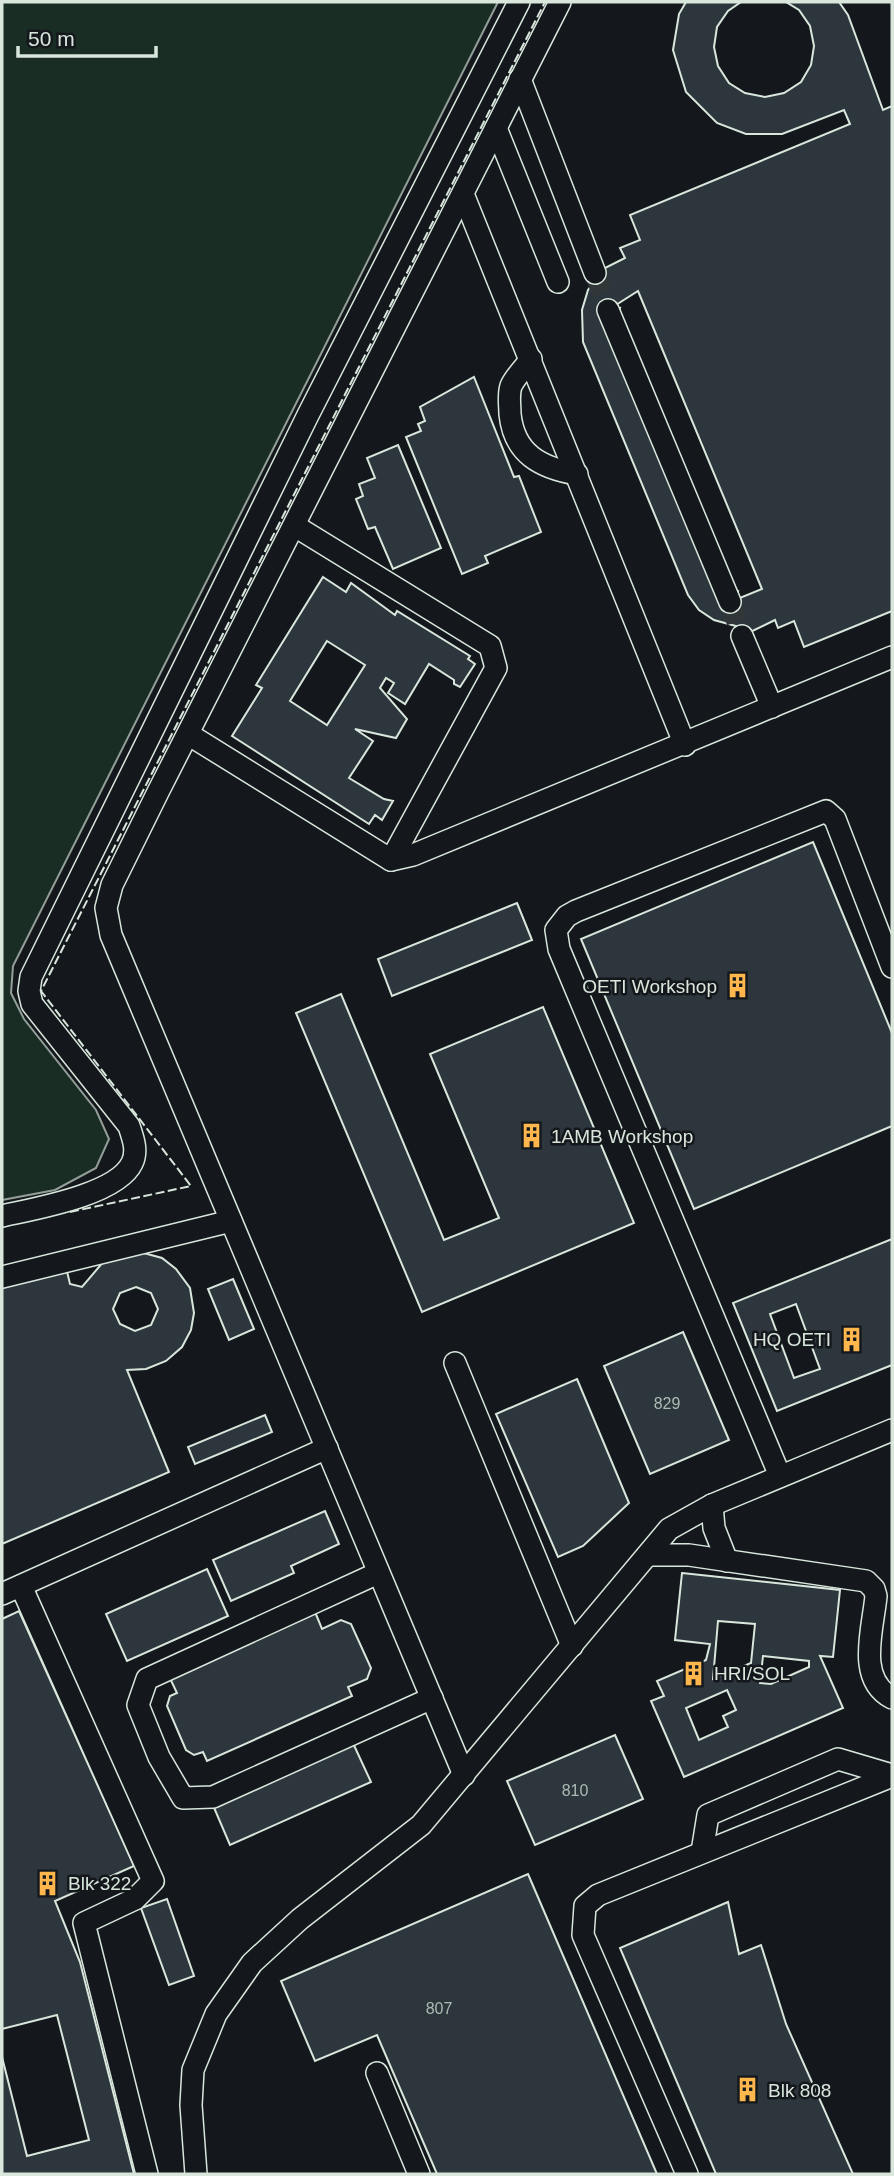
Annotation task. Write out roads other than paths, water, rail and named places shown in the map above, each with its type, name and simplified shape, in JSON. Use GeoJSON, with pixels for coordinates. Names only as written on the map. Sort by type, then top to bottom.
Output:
{"type":"FeatureCollection","features":[{"type":"Feature","properties":{"kind":"lane"},"geometry":{"type":"LineString","coordinates":[[2,1216],[68,1202],[114,1180],[132,1164],[135,1146],[130,1126],[32,1004],[29,991],[31,977],[314,403],[519,2]]}},
{"type":"Feature","properties":{"kind":"lane"},"geometry":{"type":"LineString","coordinates":[[464,1775],[111,935],[106,908],[112,885],[560,2]]}},
{"type":"Feature","properties":{"kind":"lane"},"geometry":{"type":"LineString","coordinates":[[520,79],[595,273]]}},
{"type":"Feature","properties":{"kind":"lane"},"geometry":{"type":"LineString","coordinates":[[496,128],[558,282]]}},
{"type":"Feature","properties":{"kind":"lane"},"geometry":{"type":"LineString","coordinates":[[463,194],[685,745]]}},
{"type":"Feature","properties":{"kind":"lane"},"geometry":{"type":"LineString","coordinates":[[608,310],[730,602]]}},
{"type":"Feature","properties":{"kind":"lane"},"geometry":{"type":"LineString","coordinates":[[530,359],[511,386],[509,399],[514,434],[529,457],[541,465],[577,474]]}},
{"type":"Feature","properties":{"kind":"lane"},"geometry":{"type":"LineString","coordinates":[[295,526],[489,646],[495,656],[496,668],[391,860]]}},
{"type":"Feature","properties":{"kind":"lane"},"geometry":{"type":"LineString","coordinates":[[743,636],[772,707]]}},
{"type":"Feature","properties":{"kind":"lane"},"geometry":{"type":"LineString","coordinates":[[188,734],[391,860],[413,855],[685,745],[892,657]]}},
{"type":"Feature","properties":{"kind":"lane"},"geometry":{"type":"LineString","coordinates":[[780,1476],[559,949],[556,930],[560,922],[576,911],[826,811],[835,819],[892,967]]}},
{"type":"Feature","properties":{"kind":"lane"},"geometry":{"type":"LineString","coordinates":[[2,1277],[231,1221]]}},
{"type":"Feature","properties":{"kind":"lane"},"geometry":{"type":"LineString","coordinates":[[455,1363],[572,1646]]}},
{"type":"Feature","properties":{"kind":"lane"},"geometry":{"type":"LineString","coordinates":[[196,2174],[191,2105],[193,2070],[216,2014],[252,1963],[300,1919],[421,1825],[669,1529],[712,1505],[892,1430]]}},
{"type":"Feature","properties":{"kind":"lane"},"geometry":{"type":"LineString","coordinates":[[147,2174],[85,1923],[135,1899],[153,1881],[11,1590],[327,1447]]}},
{"type":"Feature","properties":{"kind":"lane"},"geometry":{"type":"LineString","coordinates":[[712,1505],[714,1528],[726,1561]]}},
{"type":"Feature","properties":{"kind":"lane"},"geometry":{"type":"LineString","coordinates":[[648,1555],[689,1555],[866,1581],[876,1596],[870,1672],[881,1689],[892,1698]]}},
{"type":"Feature","properties":{"kind":"lane"},"geometry":{"type":"LineString","coordinates":[[378,1573],[147,1679],[138,1705],[159,1757],[183,1798],[213,1797],[432,1698]]}},
{"type":"Feature","properties":{"kind":"lane"},"geometry":{"type":"LineString","coordinates":[[702,1852],[708,1815],[838,1759],[892,1776]]}},
{"type":"Feature","properties":{"kind":"lane"},"geometry":{"type":"LineString","coordinates":[[687,2174],[583,1935],[581,1919],[584,1906],[598,1895],[892,1776]]}},
{"type":"Feature","properties":{"kind":"lane"},"geometry":{"type":"LineString","coordinates":[[377,2073],[419,2174]]}},
{"type":"Feature","properties":{"kind":"tunnel"},"geometry":{"type":"LineString","coordinates":[[595,273],[608,310]]}},
{"type":"Feature","properties":{"kind":"tunnel"},"geometry":{"type":"LineString","coordinates":[[730,602],[742,636]]}},
{"type":"Feature","properties":{"kind":"place","name":"OETI Workshop"},"geometry":{"type":"Point","coordinates":[737,986]}},
{"type":"Feature","properties":{"kind":"place","name":"1AMB Workshop"},"geometry":{"type":"Point","coordinates":[531,1136]}},
{"type":"Feature","properties":{"kind":"place","name":"HQ OETI"},"geometry":{"type":"Point","coordinates":[851,1339]}},
{"type":"Feature","properties":{"kind":"place","name":"HRI/SOL"},"geometry":{"type":"Point","coordinates":[694,1673]}},
{"type":"Feature","properties":{"kind":"place","name":"Blk 322"},"geometry":{"type":"Point","coordinates":[48,1883]}},
{"type":"Feature","properties":{"kind":"place","name":"Blk 808"},"geometry":{"type":"Point","coordinates":[748,2090]}}]}
